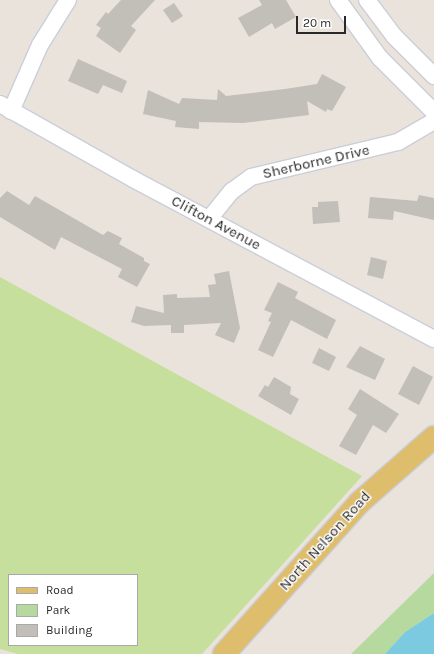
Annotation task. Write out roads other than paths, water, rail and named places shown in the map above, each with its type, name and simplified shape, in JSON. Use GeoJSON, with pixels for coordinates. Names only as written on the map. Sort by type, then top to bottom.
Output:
{"type":"FeatureCollection","features":[{"type":"Feature","properties":{"kind":"main road","name":"North Nelson Road"},"geometry":{"type":"LineString","coordinates":[[224,654],[360,502],[434,437]]}},
{"type":"Feature","properties":{"kind":"street"},"geometry":{"type":"LineString","coordinates":[[6,108],[40,46],[68,0]]}},
{"type":"Feature","properties":{"kind":"street"},"geometry":{"type":"LineString","coordinates":[[338,0],[380,58],[434,112]]}},
{"type":"Feature","properties":{"kind":"street"},"geometry":{"type":"LineString","coordinates":[[367,0],[394,36],[434,76]]}},
{"type":"Feature","properties":{"kind":"street","name":"Clifton Avenue"},"geometry":{"type":"LineString","coordinates":[[6,108],[208,219],[434,338]]}},
{"type":"Feature","properties":{"kind":"street","name":"Sherborne Drive"},"geometry":{"type":"LineString","coordinates":[[208,219],[232,191],[252,177],[398,142],[434,121]]}},
{"type":"Feature","properties":{"kind":"water"},"geometry":{"type":"Polygon","coordinates":[[[434,613],[434,654],[385,654],[405,632],[434,613]]]}}]}
